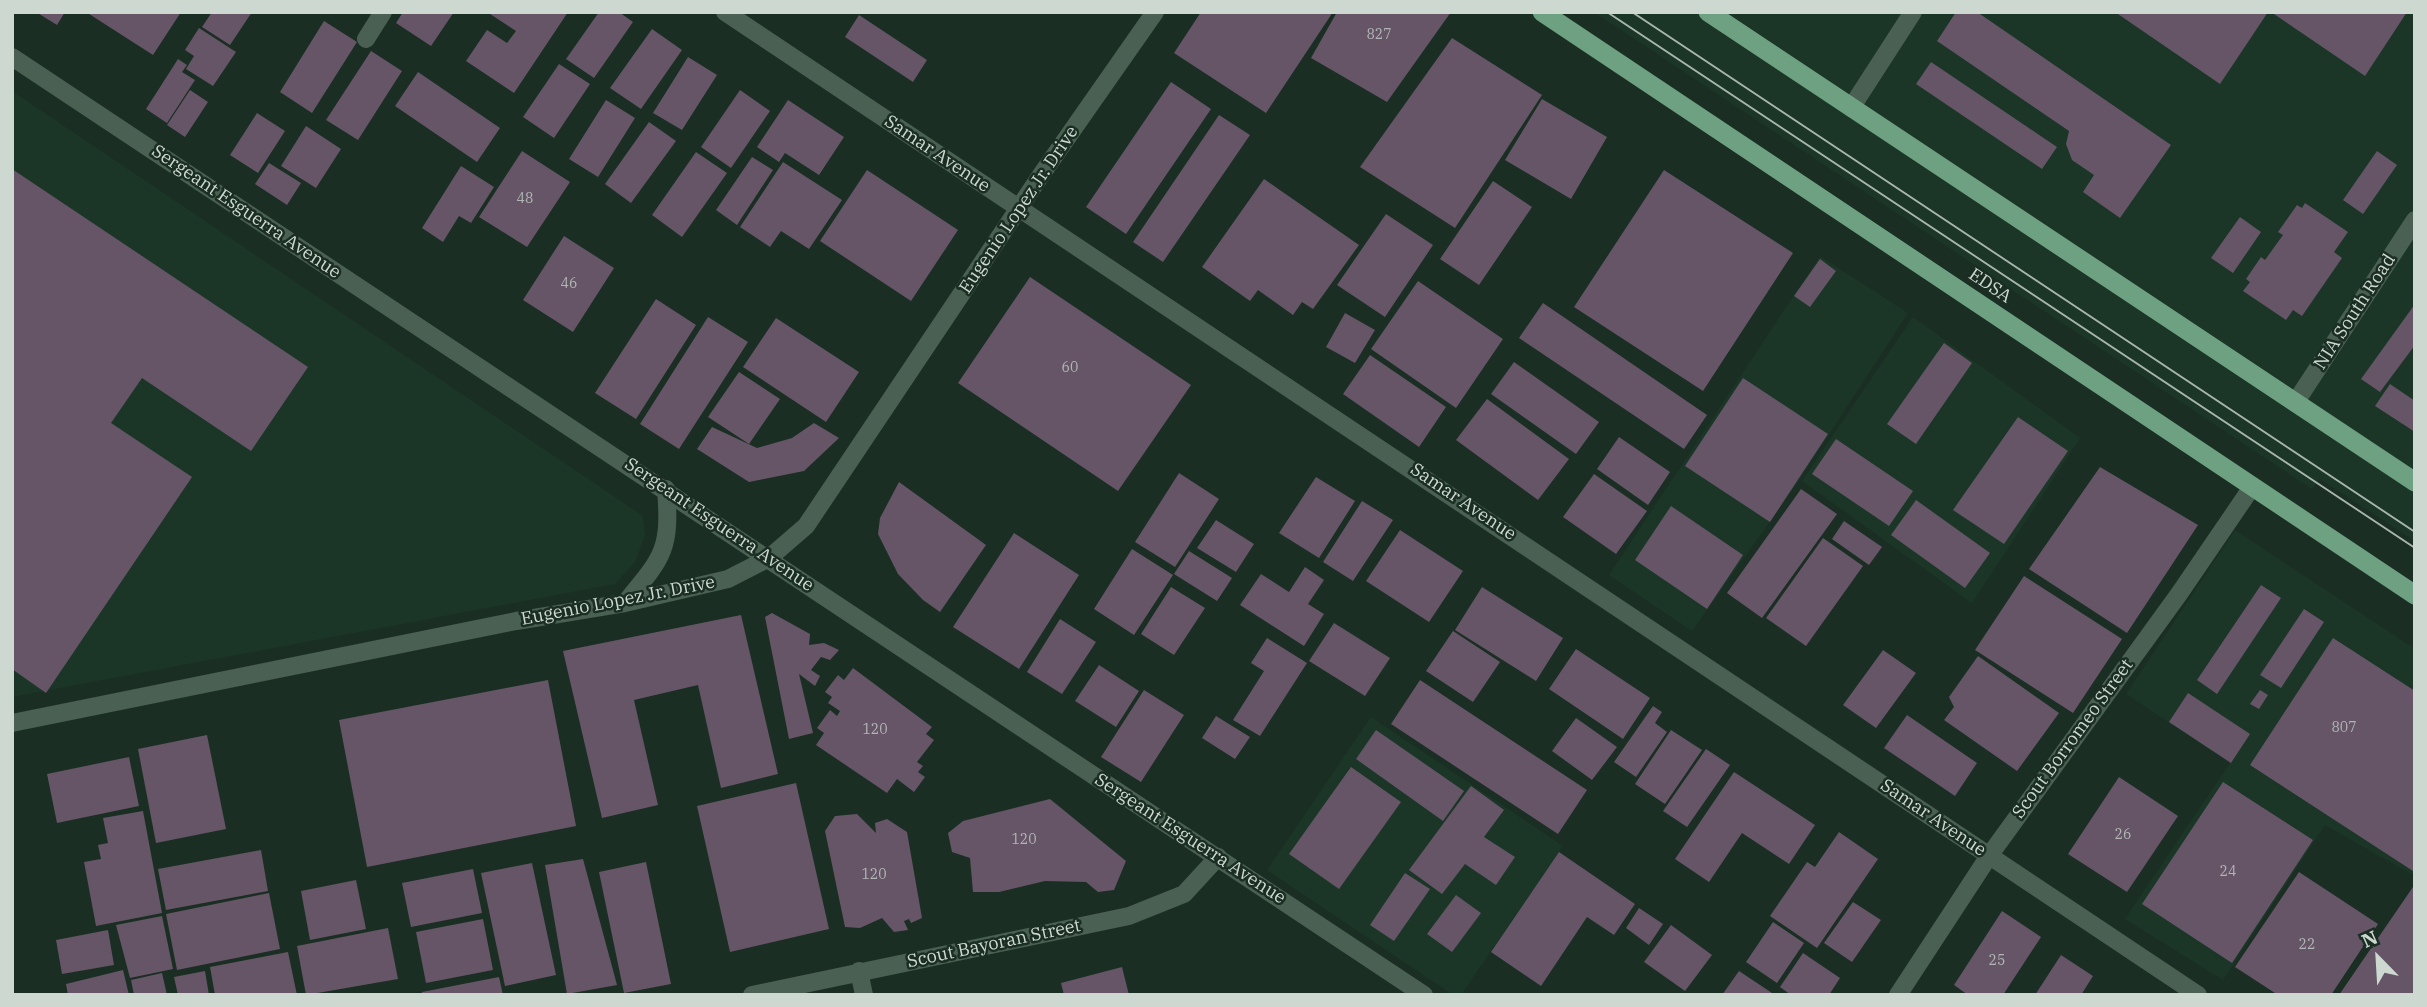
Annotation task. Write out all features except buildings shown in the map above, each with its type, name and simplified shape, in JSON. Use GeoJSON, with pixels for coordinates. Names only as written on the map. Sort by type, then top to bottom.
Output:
{"type":"FeatureCollection","features":[{"type":"Feature","properties":{"kind":"highway","name":"EDSA"},"geometry":{"type":"LineString","coordinates":[[1542,12],[2415,595]]}},
{"type":"Feature","properties":{"kind":"highway"},"geometry":{"type":"LineString","coordinates":[[1708,12],[2415,482]]}},
{"type":"Feature","properties":{"kind":"street"},"geometry":{"type":"LineString","coordinates":[[366,38],[383,12]]}},
{"type":"Feature","properties":{"kind":"street","name":"Samar Avenue"},"geometry":{"type":"LineString","coordinates":[[725,12],[2199,995]]}},
{"type":"Feature","properties":{"kind":"street","name":"Eugenio Lopez Jr. Drive"},"geometry":{"type":"LineString","coordinates":[[12,723],[516,621],[625,603],[728,579],[769,558],[806,526],[1155,12]]}},
{"type":"Feature","properties":{"kind":"street"},"geometry":{"type":"LineString","coordinates":[[1851,108],[1913,12]]}},
{"type":"Feature","properties":{"kind":"street","name":"Sergeant Esguerra Avenue"},"geometry":{"type":"LineString","coordinates":[[12,57],[1424,995]]}},
{"type":"Feature","properties":{"kind":"street","name":"NIA South Road"},"geometry":{"type":"LineString","coordinates":[[2295,403],[2415,220]]}},
{"type":"Feature","properties":{"kind":"street","name":"Scout Borromeo Street"},"geometry":{"type":"LineString","coordinates":[[1898,995],[1989,856],[2179,594],[2252,487]]}},
{"type":"Feature","properties":{"kind":"street"},"geometry":{"type":"LineString","coordinates":[[625,603],[651,571],[667,544],[669,523],[666,489]]}},
{"type":"Feature","properties":{"kind":"street","name":"Scout Bayoran Street"},"geometry":{"type":"LineString","coordinates":[[752,995],[1129,916],[1184,894],[1218,857]]}},
{"type":"Feature","properties":{"kind":"street"},"geometry":{"type":"LineString","coordinates":[[859,971],[864,995]]}},
{"type":"Feature","properties":{"kind":"shaded area"},"geometry":{"type":"Polygon","coordinates":[[[1594,12],[2415,12],[2415,541],[2320,479],[2312,489],[1594,12]]]}},
{"type":"Feature","properties":{"kind":"shaded area"},"geometry":{"type":"Polygon","coordinates":[[[12,91],[643,516],[645,535],[635,562],[615,584],[12,697],[12,91]]]}},
{"type":"Feature","properties":{"kind":"shaded area"},"geometry":{"type":"Polygon","coordinates":[[[1820,256],[1908,313],[1798,482],[1692,631],[1609,575],[1820,256]]]}},
{"type":"Feature","properties":{"kind":"shaded area"},"geometry":{"type":"Polygon","coordinates":[[[1913,317],[2080,438],[1972,603],[1802,481],[1913,317]]]}},
{"type":"Feature","properties":{"kind":"shaded area"},"geometry":{"type":"Polygon","coordinates":[[[2235,530],[2415,649],[2415,876],[2325,825],[2223,980],[2125,919],[2230,763],[2126,694],[2235,530]]]}},
{"type":"Feature","properties":{"kind":"shaded area"},"geometry":{"type":"Polygon","coordinates":[[[1371,717],[1563,846],[1461,995],[1453,995],[1267,870],[1371,717]]]}},
{"type":"Feature","properties":{"kind":"tram line"},"geometry":{"type":"LineString","coordinates":[[1607,12],[2415,548]]}},
{"type":"Feature","properties":{"kind":"tram line"},"geometry":{"type":"LineString","coordinates":[[1632,12],[2415,532]]}}]}
